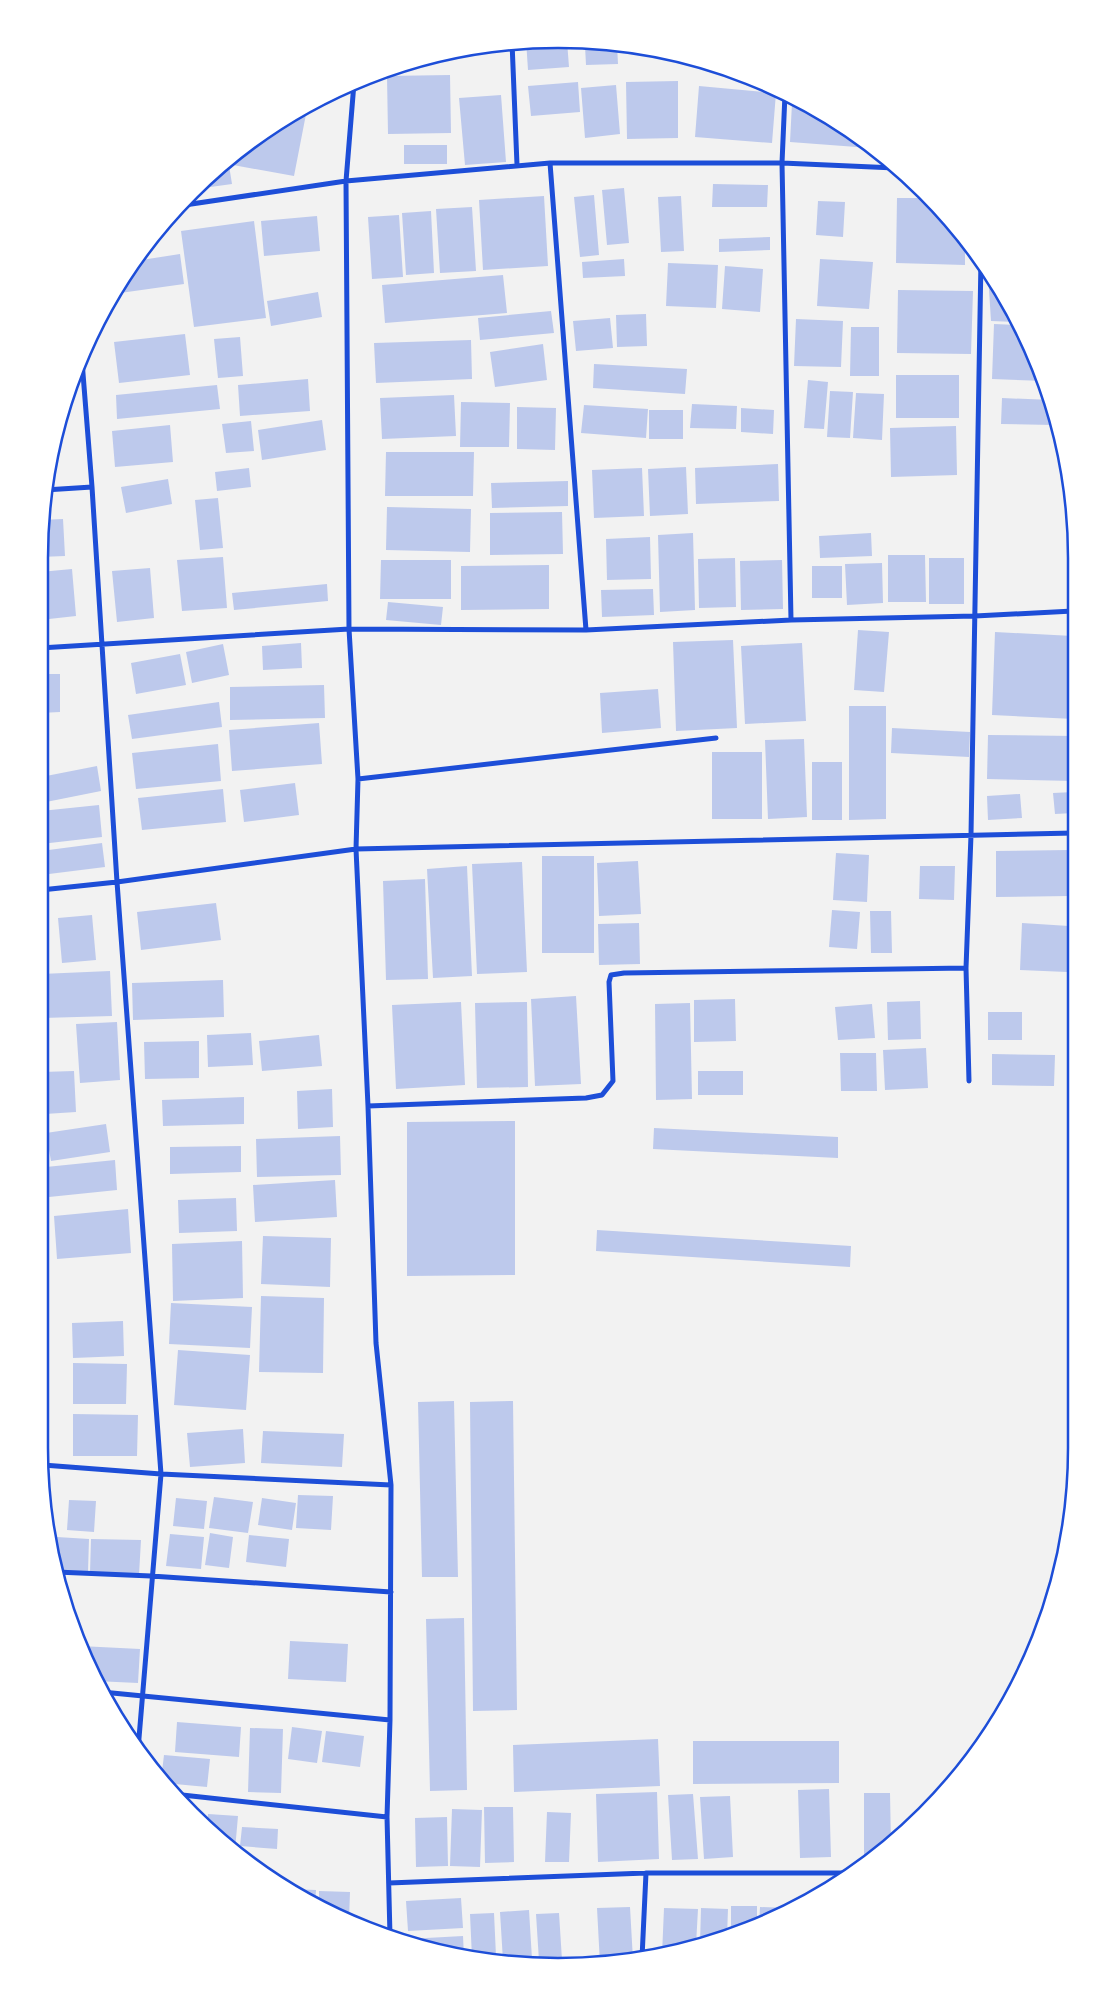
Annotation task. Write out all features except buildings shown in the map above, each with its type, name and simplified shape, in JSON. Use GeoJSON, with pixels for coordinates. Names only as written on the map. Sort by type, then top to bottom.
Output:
{"type":"FeatureCollection","features":[{"type":"Feature","properties":{"kind":"street"},"geometry":{"type":"LineString","coordinates":[[512,50],[517,166]]}},
{"type":"Feature","properties":{"kind":"street"},"geometry":{"type":"LineString","coordinates":[[353,90],[346,181],[349,629],[358,779],[356,849],[368,1106],[376,1343],[391,1485],[390,1720],[387,1817],[390,1929]]}},
{"type":"Feature","properties":{"kind":"street"},"geometry":{"type":"LineString","coordinates":[[785,100],[782,163],[791,620]]}},
{"type":"Feature","properties":{"kind":"street"},"geometry":{"type":"LineString","coordinates":[[550,163],[586,630]]}},
{"type":"Feature","properties":{"kind":"street"},"geometry":{"type":"LineString","coordinates":[[190,204],[346,181],[550,163],[782,163],[887,168]]}},
{"type":"Feature","properties":{"kind":"street"},"geometry":{"type":"LineString","coordinates":[[968,1081],[966,968],[971,835],[981,272]]}},
{"type":"Feature","properties":{"kind":"street"},"geometry":{"type":"LineString","coordinates":[[83,372],[103,644],[117,882],[161,1474],[151,1576],[139,1738]]}},
{"type":"Feature","properties":{"kind":"street"},"geometry":{"type":"LineString","coordinates":[[52,490],[92,487]]}},
{"type":"Feature","properties":{"kind":"street"},"geometry":{"type":"LineString","coordinates":[[48,647],[349,629],[586,630],[791,620],[975,616],[1068,611]]}},
{"type":"Feature","properties":{"kind":"street"},"geometry":{"type":"LineString","coordinates":[[358,779],[716,738]]}},
{"type":"Feature","properties":{"kind":"street"},"geometry":{"type":"LineString","coordinates":[[48,889],[117,882],[356,849],[1068,834]]}},
{"type":"Feature","properties":{"kind":"street"},"geometry":{"type":"LineString","coordinates":[[368,1106],[586,1098],[602,1095],[613,1081],[608,982],[611,975],[624,973],[966,968]]}},
{"type":"Feature","properties":{"kind":"street"},"geometry":{"type":"LineString","coordinates":[[49,1465],[161,1474],[391,1485]]}},
{"type":"Feature","properties":{"kind":"street"},"geometry":{"type":"LineString","coordinates":[[63,1572],[151,1576],[391,1592]]}},
{"type":"Feature","properties":{"kind":"street"},"geometry":{"type":"LineString","coordinates":[[111,1693],[390,1720]]}},
{"type":"Feature","properties":{"kind":"street"},"geometry":{"type":"LineString","coordinates":[[185,1795],[387,1817]]}},
{"type":"Feature","properties":{"kind":"street"},"geometry":{"type":"LineString","coordinates":[[389,1884],[646,1873],[839,1873]]}},
{"type":"Feature","properties":{"kind":"street"},"geometry":{"type":"LineString","coordinates":[[642,1950],[646,1873]]}}]}
